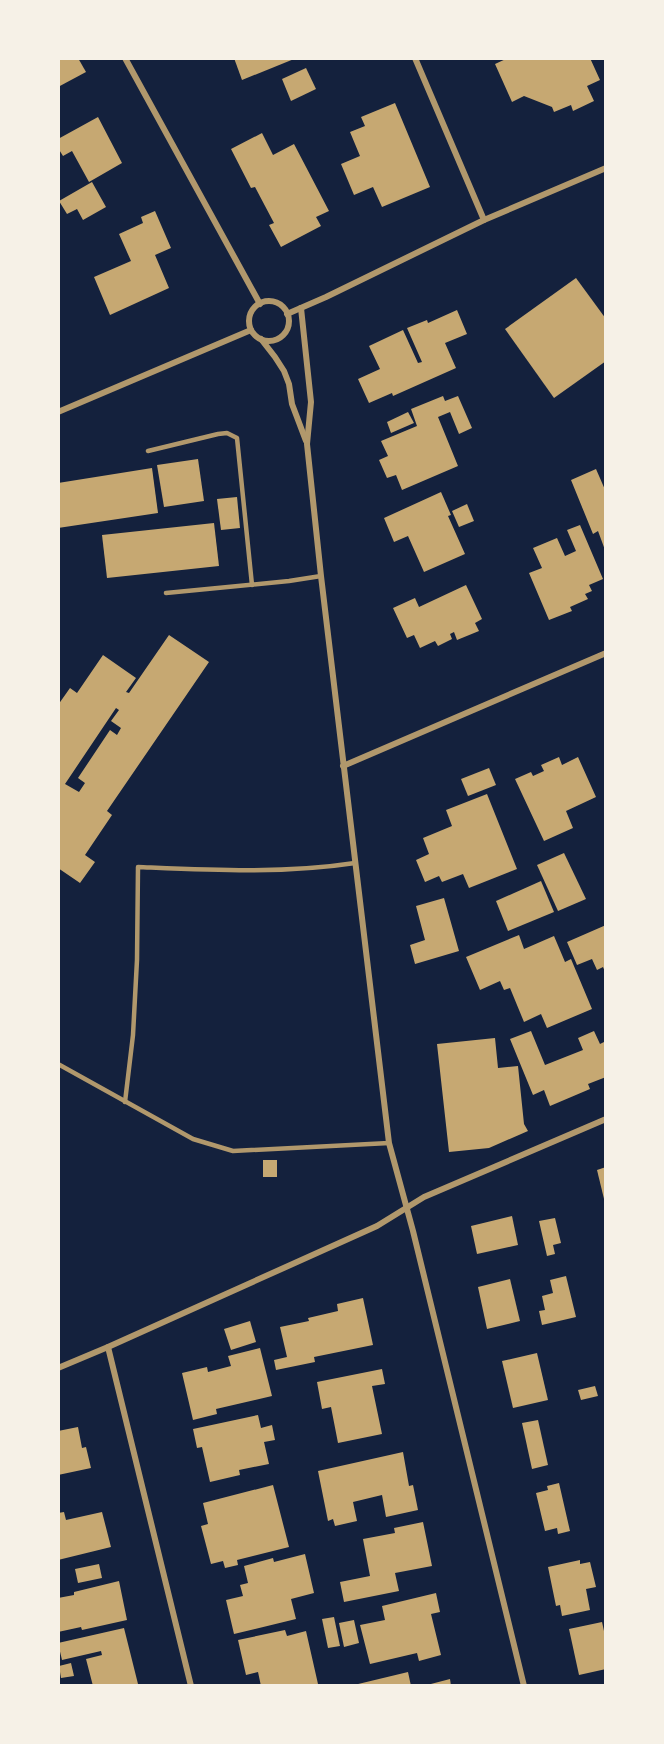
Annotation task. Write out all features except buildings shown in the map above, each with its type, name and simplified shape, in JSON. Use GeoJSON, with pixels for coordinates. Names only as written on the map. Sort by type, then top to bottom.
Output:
{"type":"FeatureCollection","features":[{"type":"Feature","properties":{"kind":"street"},"geometry":{"type":"LineString","coordinates":[[125,58],[260,304]]}},
{"type":"Feature","properties":{"kind":"street"},"geometry":{"type":"LineString","coordinates":[[415,58],[484,219]]}},
{"type":"Feature","properties":{"kind":"street"},"geometry":{"type":"LineString","coordinates":[[287,314],[484,219],[606,168]]}},
{"type":"Feature","properties":{"kind":"street"},"geometry":{"type":"LineString","coordinates":[[261,339],[270,341],[285,334],[289,317],[278,303],[269,301],[254,309],[249,317],[251,330],[261,339],[284,371],[289,384],[292,405],[307,444]]}},
{"type":"Feature","properties":{"kind":"street"},"geometry":{"type":"LineString","coordinates":[[301,308],[311,402],[307,444],[389,1143],[524,1686]]}},
{"type":"Feature","properties":{"kind":"street"},"geometry":{"type":"LineString","coordinates":[[58,412],[251,330]]}},
{"type":"Feature","properties":{"kind":"street"},"geometry":{"type":"LineString","coordinates":[[343,766],[606,653]]}},
{"type":"Feature","properties":{"kind":"street"},"geometry":{"type":"LineString","coordinates":[[58,1368],[377,1226],[424,1197],[606,1119]]}},
{"type":"Feature","properties":{"kind":"street"},"geometry":{"type":"LineString","coordinates":[[108,1347],[191,1686]]}},
{"type":"Feature","properties":{"kind":"lane"},"geometry":{"type":"LineString","coordinates":[[148,451],[218,434],[227,433],[237,438],[252,585]]}},
{"type":"Feature","properties":{"kind":"lane"},"geometry":{"type":"LineString","coordinates":[[166,593],[321,576]]}},
{"type":"Feature","properties":{"kind":"lane"},"geometry":{"type":"LineString","coordinates":[[125,1102],[133,1035],[138,867],[224,871],[321,868],[355,863]]}},
{"type":"Feature","properties":{"kind":"lane"},"geometry":{"type":"LineString","coordinates":[[58,1064],[193,1139],[233,1151],[389,1143]]}}]}
